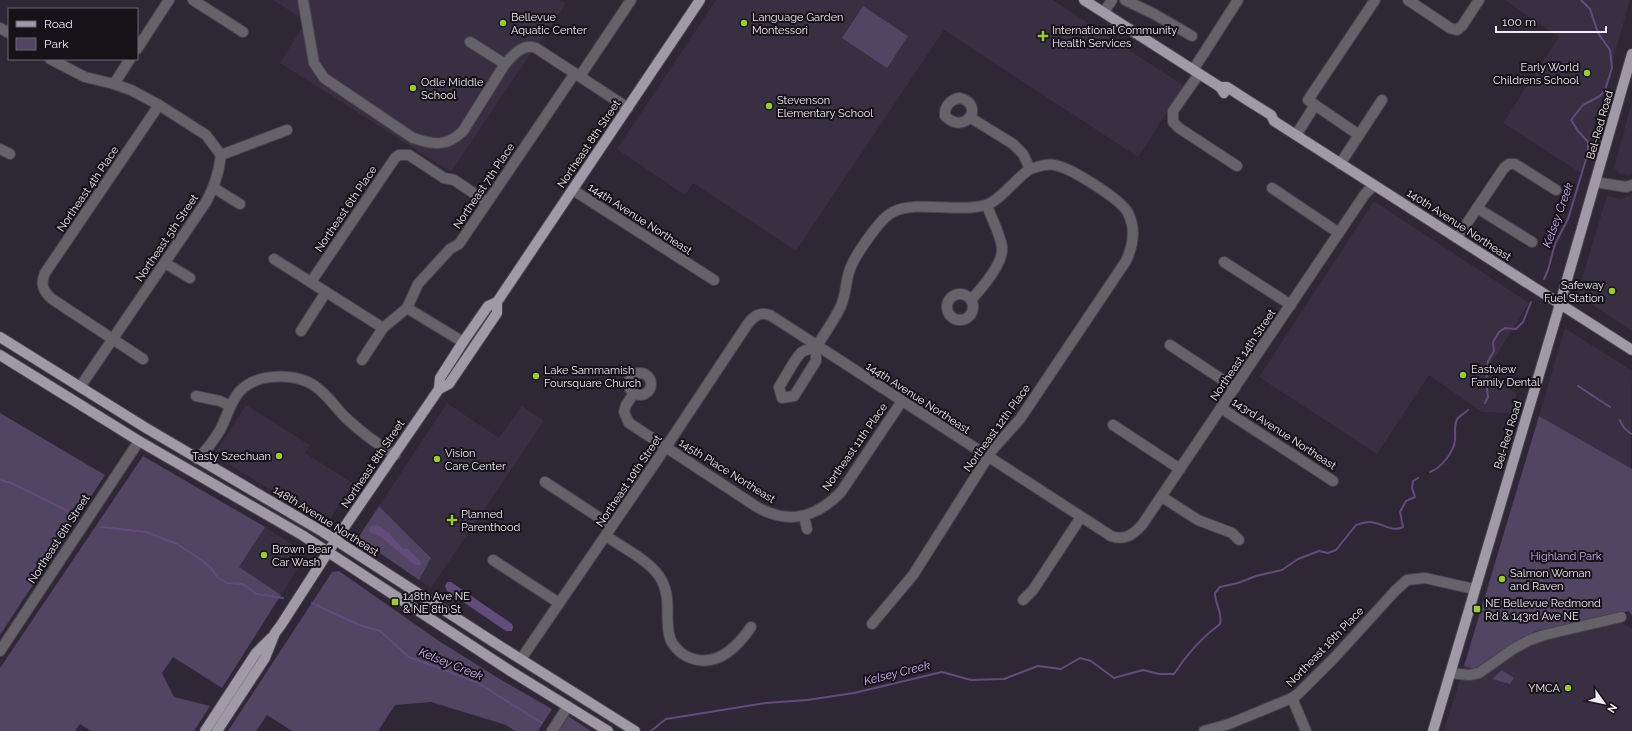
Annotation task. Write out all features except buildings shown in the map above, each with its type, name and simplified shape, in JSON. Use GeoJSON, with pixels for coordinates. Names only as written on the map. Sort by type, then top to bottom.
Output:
{"type":"FeatureCollection","features":[{"type":"Feature","properties":{"kind":"main road","name":"Northeast 8th Street"},"geometry":{"type":"LineString","coordinates":[[439,389],[449,384],[497,313],[498,302],[700,0]]}},
{"type":"Feature","properties":{"kind":"main road","name":"140th Avenue Northeast"},"geometry":{"type":"LineString","coordinates":[[1084,0],[1220,87],[1227,87],[1234,91],[1271,115],[1274,121],[1340,164],[1632,350]]}},
{"type":"Feature","properties":{"kind":"main road","name":"Bel-Red Road"},"geometry":{"type":"LineString","coordinates":[[1432,731],[1560,304],[1632,54]]}},
{"type":"Feature","properties":{"kind":"main road","name":"Northeast 8th Street"},"geometry":{"type":"LineString","coordinates":[[205,731],[256,653],[275,633],[336,540],[439,389],[440,378],[463,342],[488,306],[498,302]]}},
{"type":"Feature","properties":{"kind":"main road","name":"148th Avenue Northeast"},"geometry":{"type":"LineString","coordinates":[[0,337],[197,459],[336,540],[635,731]]}},
{"type":"Feature","properties":{"kind":"main road"},"geometry":{"type":"LineString","coordinates":[[0,355],[182,466],[329,552],[457,636],[608,731]]}},
{"type":"Feature","properties":{"kind":"main road"},"geometry":{"type":"LineString","coordinates":[[182,466],[208,475],[211,475],[216,470]]}},
{"type":"Feature","properties":{"kind":"main road"},"geometry":{"type":"LineString","coordinates":[[457,636],[454,631],[460,626],[492,641]]}},
{"type":"Feature","properties":{"kind":"main road","name":"Northeast 8th Street"},"geometry":{"type":"LineString","coordinates":[[217,731],[264,658],[275,633]]}},
{"type":"Feature","properties":{"kind":"street"},"geometry":{"type":"LineString","coordinates":[[138,47],[169,0]]}},
{"type":"Feature","properties":{"kind":"street"},"geometry":{"type":"LineString","coordinates":[[193,0],[243,32]]}},
{"type":"Feature","properties":{"kind":"street"},"geometry":{"type":"LineString","coordinates":[[303,0],[314,62],[324,78],[413,138],[430,144],[443,143],[457,136],[463,131],[505,64],[524,47],[532,47],[628,108]]}},
{"type":"Feature","properties":{"kind":"street","name":"Northeast 7th Place"},"geometry":{"type":"LineString","coordinates":[[362,360],[383,328],[407,308],[418,284],[446,253],[459,244],[487,202],[631,0]]}},
{"type":"Feature","properties":{"kind":"street"},"geometry":{"type":"LineString","coordinates":[[1104,12],[1112,0]]}},
{"type":"Feature","properties":{"kind":"street"},"geometry":{"type":"LineString","coordinates":[[1125,0],[1154,14],[1192,36]]}},
{"type":"Feature","properties":{"kind":"street"},"geometry":{"type":"LineString","coordinates":[[1237,166],[1178,128],[1173,119],[1173,112],[1238,0]]}},
{"type":"Feature","properties":{"kind":"street"},"geometry":{"type":"LineString","coordinates":[[1359,135],[1308,100],[1375,0]]}},
{"type":"Feature","properties":{"kind":"street"},"geometry":{"type":"LineString","coordinates":[[1408,0],[1450,28],[1457,30],[1462,26],[1479,0]]}},
{"type":"Feature","properties":{"kind":"street"},"geometry":{"type":"LineString","coordinates":[[470,42],[505,64]]}},
{"type":"Feature","properties":{"kind":"street"},"geometry":{"type":"LineString","coordinates":[[52,60],[85,77],[131,90],[159,105],[206,135],[221,155],[287,130]]}},
{"type":"Feature","properties":{"kind":"street"},"geometry":{"type":"LineString","coordinates":[[114,84],[129,60]]}},
{"type":"Feature","properties":{"kind":"street"},"geometry":{"type":"LineString","coordinates":[[1340,164],[1382,100]]}},
{"type":"Feature","properties":{"kind":"street","name":"Northeast 4th Place"},"geometry":{"type":"LineString","coordinates":[[112,338],[52,299],[43,288],[42,280],[45,273],[159,105]]}},
{"type":"Feature","properties":{"kind":"street"},"geometry":{"type":"LineString","coordinates":[[1296,135],[1315,105]]}},
{"type":"Feature","properties":{"kind":"street"},"geometry":{"type":"LineString","coordinates":[[816,346],[802,352],[779,387],[782,398],[794,396],[816,362],[816,346],[844,300],[849,271],[856,255],[882,219],[892,212],[905,208],[974,207],[987,205],[997,199],[1021,175],[1030,169],[1023,154],[1013,144],[971,118]]}},
{"type":"Feature","properties":{"kind":"street"},"geometry":{"type":"LineString","coordinates":[[0,149],[10,154]]}},
{"type":"Feature","properties":{"kind":"street","name":"Northeast 5th Street"},"geometry":{"type":"LineString","coordinates":[[80,387],[112,338],[165,263],[214,188],[219,172],[221,155]]}},
{"type":"Feature","properties":{"kind":"street","name":"Northeast 6th Place"},"geometry":{"type":"LineString","coordinates":[[311,282],[395,158],[399,155],[409,155],[444,178],[454,180],[487,202]]}},
{"type":"Feature","properties":{"kind":"street","name":"Northeast 12th Place"},"geometry":{"type":"LineString","coordinates":[[872,624],[912,575],[988,457],[1024,413],[1126,261],[1132,249],[1133,241],[1131,221],[1128,212],[1120,203],[1065,168],[1053,164],[1042,165],[1030,169]]}},
{"type":"Feature","properties":{"kind":"street"},"geometry":{"type":"LineString","coordinates":[[1457,238],[1504,168],[1509,164],[1515,164],[1556,190]]}},
{"type":"Feature","properties":{"kind":"street"},"geometry":{"type":"LineString","coordinates":[[1595,182],[1620,187],[1632,185]]}},
{"type":"Feature","properties":{"kind":"street","name":"Northeast 14th Street"},"geometry":{"type":"LineString","coordinates":[[1130,536],[1142,525],[1162,497],[1365,194],[1374,185]]}},
{"type":"Feature","properties":{"kind":"street"},"geometry":{"type":"LineString","coordinates":[[214,188],[240,204]]}},
{"type":"Feature","properties":{"kind":"street"},"geometry":{"type":"LineString","coordinates":[[1272,188],[1339,233]]}},
{"type":"Feature","properties":{"kind":"street","name":"144th Avenue Northeast"},"geometry":{"type":"LineString","coordinates":[[573,190],[714,280]]}},
{"type":"Feature","properties":{"kind":"street"},"geometry":{"type":"LineString","coordinates":[[971,300],[978,293],[1000,261],[1002,252],[1002,245],[987,205]]}},
{"type":"Feature","properties":{"kind":"street"},"geometry":{"type":"LineString","coordinates":[[1477,208],[1532,242]]}},
{"type":"Feature","properties":{"kind":"street"},"geometry":{"type":"LineString","coordinates":[[274,259],[383,328]]}},
{"type":"Feature","properties":{"kind":"street"},"geometry":{"type":"LineString","coordinates":[[1224,262],[1291,305]]}},
{"type":"Feature","properties":{"kind":"street"},"geometry":{"type":"LineString","coordinates":[[165,263],[190,278]]}},
{"type":"Feature","properties":{"kind":"street"},"geometry":{"type":"LineString","coordinates":[[300,331],[326,292]]}},
{"type":"Feature","properties":{"kind":"street"},"geometry":{"type":"LineString","coordinates":[[407,308],[463,342]]}},
{"type":"Feature","properties":{"kind":"street","name":"144th Avenue Northeast"},"geometry":{"type":"LineString","coordinates":[[756,316],[764,313],[770,315],[1081,517],[1118,538],[1130,536]]}},
{"type":"Feature","properties":{"kind":"street","name":"Northeast 10th Street"},"geometry":{"type":"LineString","coordinates":[[521,659],[606,536],[747,325],[756,316]]}},
{"type":"Feature","properties":{"kind":"street"},"geometry":{"type":"LineString","coordinates":[[112,338],[143,359]]}},
{"type":"Feature","properties":{"kind":"street"},"geometry":{"type":"LineString","coordinates":[[1170,345],[1235,388]]}},
{"type":"Feature","properties":{"kind":"street"},"geometry":{"type":"LineString","coordinates":[[197,459],[205,451],[220,430],[230,406],[240,390],[255,381],[274,376],[308,382],[320,391],[370,438],[395,455]]}},
{"type":"Feature","properties":{"kind":"street","name":"145th Place Northeast"},"geometry":{"type":"LineString","coordinates":[[634,393],[626,405],[624,412],[629,423],[768,513],[781,517],[804,516]]}},
{"type":"Feature","properties":{"kind":"street"},"geometry":{"type":"LineString","coordinates":[[196,396],[220,401],[230,406]]}},
{"type":"Feature","properties":{"kind":"street","name":"Northeast 11th Place"},"geometry":{"type":"LineString","coordinates":[[804,516],[831,502],[841,492],[902,401]]}},
{"type":"Feature","properties":{"kind":"street","name":"143rd Avenue Northeast"},"geometry":{"type":"LineString","coordinates":[[1222,408],[1333,480]]}},
{"type":"Feature","properties":{"kind":"street"},"geometry":{"type":"LineString","coordinates":[[1113,425],[1180,469]]}},
{"type":"Feature","properties":{"kind":"street","name":"Northeast 6th Street"},"geometry":{"type":"LineString","coordinates":[[0,651],[139,440]]}},
{"type":"Feature","properties":{"kind":"street"},"geometry":{"type":"LineString","coordinates":[[545,482],[612,526]]}},
{"type":"Feature","properties":{"kind":"street"},"geometry":{"type":"LineString","coordinates":[[1162,497],[1198,520],[1232,533],[1239,540]]}},
{"type":"Feature","properties":{"kind":"street"},"geometry":{"type":"LineString","coordinates":[[804,516],[807,529]]}},
{"type":"Feature","properties":{"kind":"street"},"geometry":{"type":"LineString","coordinates":[[1023,600],[1033,590],[1081,517]]}},
{"type":"Feature","properties":{"kind":"street"},"geometry":{"type":"LineString","coordinates":[[606,536],[650,566],[662,581],[668,602],[668,630],[670,640],[683,655],[692,660],[700,661],[714,660],[722,657],[741,641],[751,627]]}},
{"type":"Feature","properties":{"kind":"street"},"geometry":{"type":"LineString","coordinates":[[493,560],[559,603]]}},
{"type":"Feature","properties":{"kind":"street","name":"Northeast 16th Place"},"geometry":{"type":"LineString","coordinates":[[1204,731],[1229,724],[1292,698],[1307,686],[1407,580],[1425,578],[1474,589]]}},
{"type":"Feature","properties":{"kind":"street"},"geometry":{"type":"LineString","coordinates":[[1450,673],[1469,675],[1479,673],[1530,640],[1544,635],[1621,617]]}},
{"type":"Feature","properties":{"kind":"street"},"geometry":{"type":"LineString","coordinates":[[1292,698],[1306,731]]}},
{"type":"Feature","properties":{"kind":"street"},"geometry":{"type":"LineString","coordinates":[[552,731],[568,706]]}},
{"type":"Feature","properties":{"kind":"shaded area","name":"Odle Middle School"},"geometry":{"type":"Polygon","coordinates":[[[273,0],[560,0],[566,3],[451,172],[280,63],[306,21],[273,0]]]}},
{"type":"Feature","properties":{"kind":"shaded area","name":"Stevenson Elementary School"},"geometry":{"type":"Polygon","coordinates":[[[716,0],[1053,0],[1184,86],[1138,157],[944,30],[796,251],[693,183],[685,195],[617,149],[716,0]]]}},
{"type":"Feature","properties":{"kind":"shaded area"},"geometry":{"type":"Polygon","coordinates":[[[1505,0],[1630,0],[1581,173],[1503,123],[1559,37],[1505,0]]]}},
{"type":"Feature","properties":{"kind":"shaded area"},"geometry":{"type":"Polygon","coordinates":[[[1632,101],[1632,172],[1630,175],[1620,173],[1614,168],[1632,101]]]}},
{"type":"Feature","properties":{"kind":"shaded area"},"geometry":{"type":"Polygon","coordinates":[[[1632,194],[1632,331],[1577,295],[1607,196],[1622,199],[1632,194]]]}},
{"type":"Feature","properties":{"kind":"shaded area"},"geometry":{"type":"Polygon","coordinates":[[[1374,201],[1529,303],[1485,373],[1517,394],[1512,413],[1482,412],[1429,375],[1377,454],[1259,377],[1374,201]]]}},
{"type":"Feature","properties":{"kind":"shaded area"},"geometry":{"type":"Polygon","coordinates":[[[1565,328],[1632,371],[1631,470],[1539,416],[1565,328]]]}},
{"type":"Feature","properties":{"kind":"shaded area"},"geometry":{"type":"Polygon","coordinates":[[[447,403],[499,438],[522,406],[544,421],[431,588],[419,580],[431,557],[379,506],[447,403]]]}},
{"type":"Feature","properties":{"kind":"shaded area"},"geometry":{"type":"Polygon","coordinates":[[[246,405],[310,445],[305,453],[354,484],[330,519],[322,522],[214,455],[246,405]]]}},
{"type":"Feature","properties":{"kind":"shaded area"},"geometry":{"type":"Polygon","coordinates":[[[378,525],[389,533],[402,548],[408,549],[421,562],[420,565],[415,565],[381,537],[371,533],[369,529],[372,526],[378,525]]]}},
{"type":"Feature","properties":{"kind":"shaded area"},"geometry":{"type":"Polygon","coordinates":[[[265,527],[307,554],[281,595],[238,567],[265,527]]]}},
{"type":"Feature","properties":{"kind":"shaded area"},"geometry":{"type":"Polygon","coordinates":[[[447,582],[451,582],[512,624],[512,631],[506,631],[447,591],[445,586],[447,582]]]}},
{"type":"Feature","properties":{"kind":"shaded area"},"geometry":{"type":"Polygon","coordinates":[[[1605,616],[1632,628],[1632,731],[1444,731],[1464,666],[1475,669],[1501,651],[1536,631],[1605,616]]]}},
{"type":"Feature","properties":{"kind":"green space"},"geometry":{"type":"Polygon","coordinates":[[[863,6],[908,36],[887,68],[842,38],[863,6]]]}},
{"type":"Feature","properties":{"kind":"green space"},"geometry":{"type":"Polygon","coordinates":[[[0,413],[105,475],[0,635],[0,413]]]}},
{"type":"Feature","properties":{"kind":"green space","name":"Highland Park"},"geometry":{"type":"Polygon","coordinates":[[[1539,416],[1632,469],[1632,616],[1629,611],[1536,631],[1501,651],[1475,669],[1464,666],[1539,416]]]}},
{"type":"Feature","properties":{"kind":"green space"},"geometry":{"type":"Polygon","coordinates":[[[143,456],[265,527],[239,567],[281,595],[222,688],[173,657],[162,673],[174,697],[210,706],[194,731],[91,731],[80,724],[75,731],[0,731],[0,668],[143,456]]]}},
{"type":"Feature","properties":{"kind":"green space"},"geometry":{"type":"Polygon","coordinates":[[[379,506],[431,558],[419,580],[358,538],[379,506]]]}},
{"type":"Feature","properties":{"kind":"green space"},"geometry":{"type":"Polygon","coordinates":[[[339,571],[439,641],[503,681],[552,709],[538,731],[515,731],[506,725],[431,702],[395,705],[378,731],[292,731],[267,715],[256,731],[228,731],[332,572],[339,571]]]}},
{"type":"Feature","properties":{"kind":"green space"},"geometry":{"type":"Polygon","coordinates":[[[1502,670],[1514,678],[1510,684],[1492,679],[1502,670]]]}},
{"type":"Feature","properties":{"kind":"green space"},"geometry":{"type":"Polygon","coordinates":[[[568,716],[591,731],[559,731],[568,716]]]}},
{"type":"Feature","properties":{"kind":"waterway","name":"Kelsey Creek"},"geometry":{"type":"LineString","coordinates":[[1581,0],[1590,9],[1598,33],[1610,50],[1612,68],[1605,90],[1600,96],[1583,105],[1571,120],[1588,142],[1588,150]]}},
{"type":"Feature","properties":{"kind":"waterway","name":"Kelsey Creek"},"geometry":{"type":"LineString","coordinates":[[1544,279],[1555,244],[1568,219],[1587,156]]}},
{"type":"Feature","properties":{"kind":"waterway","name":"Kelsey Creek"},"geometry":{"type":"LineString","coordinates":[[1485,403],[1488,397],[1486,383],[1488,361],[1494,351],[1493,342],[1499,332],[1505,328],[1516,329],[1523,322],[1531,302]]}},
{"type":"Feature","properties":{"kind":"waterway"},"geometry":{"type":"LineString","coordinates":[[1578,386],[1610,407]]}},
{"type":"Feature","properties":{"kind":"waterway","name":"Kelsey Creek"},"geometry":{"type":"LineString","coordinates":[[1430,472],[1438,467],[1450,454],[1454,445],[1456,420],[1468,410]]}},
{"type":"Feature","properties":{"kind":"waterway"},"geometry":{"type":"LineString","coordinates":[[1620,420],[1624,428],[1632,434]]}},
{"type":"Feature","properties":{"kind":"waterway","name":"Kelsey Creek"},"geometry":{"type":"LineString","coordinates":[[651,731],[666,719],[766,703],[807,700],[854,693],[942,672],[971,680],[1004,679],[1038,666],[1061,669],[1080,658],[1091,661],[1114,678],[1143,670],[1159,674],[1174,674],[1195,647],[1220,624],[1220,612],[1215,593],[1220,587],[1282,570],[1298,559],[1319,551],[1328,553],[1336,550],[1356,525],[1374,522],[1394,529],[1403,527],[1400,512],[1406,501],[1415,497],[1412,488],[1413,481],[1418,478]]}},
{"type":"Feature","properties":{"kind":"waterway","name":"Kelsey Creek"},"geometry":{"type":"LineString","coordinates":[[0,480],[11,483],[72,513]]}},
{"type":"Feature","properties":{"kind":"waterway","name":"Kelsey Creek"},"geometry":{"type":"LineString","coordinates":[[101,527],[146,532],[177,544],[200,559],[211,568],[217,577],[227,583],[242,584],[256,594],[283,598]]}},
{"type":"Feature","properties":{"kind":"waterway","name":"Kelsey Creek"},"geometry":{"type":"LineString","coordinates":[[312,603],[359,625],[380,631],[409,657],[478,683],[542,723]]}},
{"type":"Feature","properties":{"kind":"place","name":"Bellevue Aquatic Center"},"geometry":{"type":"Point","coordinates":[503,23]}},
{"type":"Feature","properties":{"kind":"place","name":"Language Garden Montessori"},"geometry":{"type":"Point","coordinates":[744,23]}},
{"type":"Feature","properties":{"kind":"place","name":"International Community Health Services"},"geometry":{"type":"Point","coordinates":[1043,36]}},
{"type":"Feature","properties":{"kind":"place","name":"Early World Childrens School"},"geometry":{"type":"Point","coordinates":[1587,73]}},
{"type":"Feature","properties":{"kind":"place","name":"Odle Middle School"},"geometry":{"type":"Point","coordinates":[413,88]}},
{"type":"Feature","properties":{"kind":"place","name":"Stevenson Elementary School"},"geometry":{"type":"Point","coordinates":[769,106]}},
{"type":"Feature","properties":{"kind":"place","name":"Safeway Fuel Station"},"geometry":{"type":"Point","coordinates":[1612,291]}},
{"type":"Feature","properties":{"kind":"place","name":"Eastview Family Dental"},"geometry":{"type":"Point","coordinates":[1463,375]}},
{"type":"Feature","properties":{"kind":"place","name":"Lake Sammamish Foursquare Church"},"geometry":{"type":"Point","coordinates":[536,376]}},
{"type":"Feature","properties":{"kind":"place","name":"Tasty Szechuan"},"geometry":{"type":"Point","coordinates":[279,456]}},
{"type":"Feature","properties":{"kind":"place","name":"Vision Care Center"},"geometry":{"type":"Point","coordinates":[437,459]}},
{"type":"Feature","properties":{"kind":"place","name":"Planned Parenthood"},"geometry":{"type":"Point","coordinates":[452,520]}},
{"type":"Feature","properties":{"kind":"place","name":"Brown Bear Car Wash"},"geometry":{"type":"Point","coordinates":[264,555]}},
{"type":"Feature","properties":{"kind":"place","name":"Salmon Woman and Raven"},"geometry":{"type":"Point","coordinates":[1502,579]}},
{"type":"Feature","properties":{"kind":"place","name":"148th Ave NE & NE 8th St"},"geometry":{"type":"Point","coordinates":[395,602]}},
{"type":"Feature","properties":{"kind":"place","name":"NE Bellevue Redmond Rd & 143rd Ave NE"},"geometry":{"type":"Point","coordinates":[1477,609]}},
{"type":"Feature","properties":{"kind":"place","name":"YMCA"},"geometry":{"type":"Point","coordinates":[1568,688]}}]}
